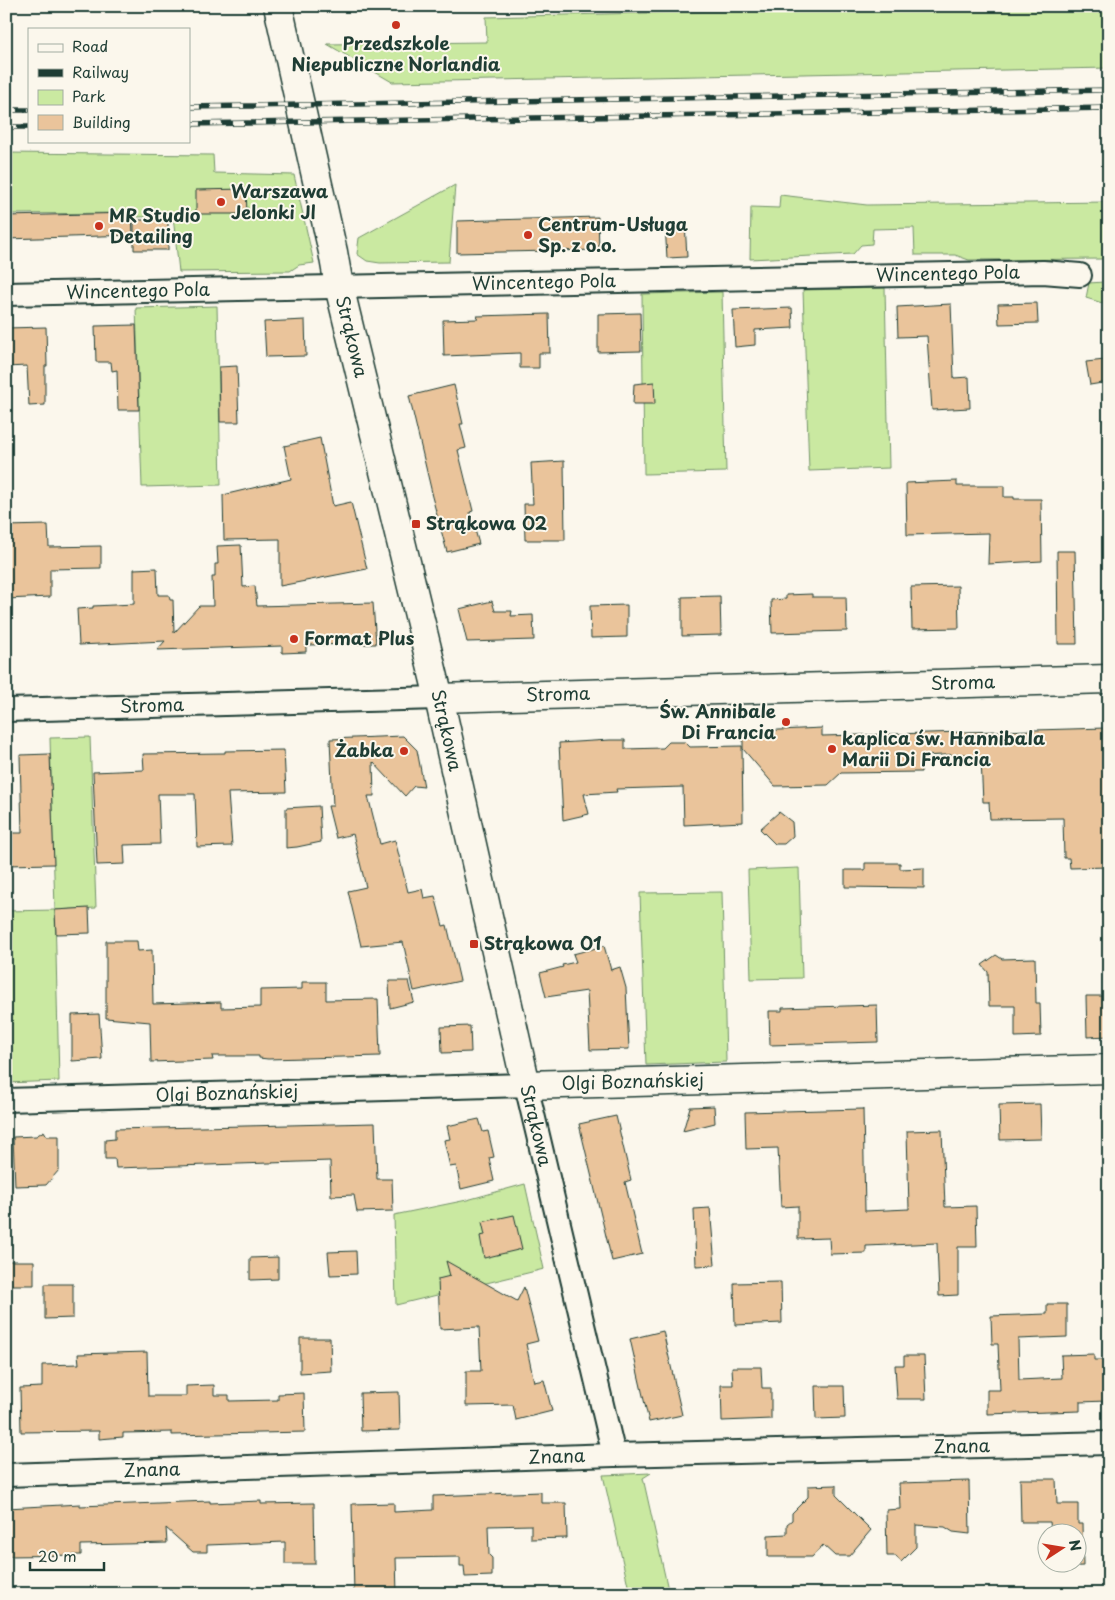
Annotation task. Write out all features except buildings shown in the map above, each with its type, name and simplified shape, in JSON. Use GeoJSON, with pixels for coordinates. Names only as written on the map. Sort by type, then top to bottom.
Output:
{"type":"FeatureCollection","features":[{"type":"Feature","properties":{"kind":"street","name":"Strąkowa"},"geometry":{"type":"LineString","coordinates":[[278,6],[339,286],[439,698],[526,1085],[614,1455]]}},
{"type":"Feature","properties":{"kind":"street","name":"Wincentego Pola"},"geometry":{"type":"LineString","coordinates":[[6,294],[1043,272],[1080,275]]}},
{"type":"Feature","properties":{"kind":"street","name":"Stroma"},"geometry":{"type":"LineString","coordinates":[[6,710],[1109,679]]}},
{"type":"Feature","properties":{"kind":"street","name":"Olgi Boznańskiej"},"geometry":{"type":"LineString","coordinates":[[6,1100],[1109,1069]]}},
{"type":"Feature","properties":{"kind":"street","name":"Znana"},"geometry":{"type":"LineString","coordinates":[[6,1475],[614,1455],[1109,1444]]}},
{"type":"Feature","properties":{"kind":"green space"},"geometry":{"type":"Polygon","coordinates":[[[920,6],[1109,6],[1109,68],[392,82],[327,44],[487,42],[486,17],[920,6]]]}},
{"type":"Feature","properties":{"kind":"green space"},"geometry":{"type":"Polygon","coordinates":[[[6,153],[213,155],[214,173],[294,175],[314,263],[299,265],[290,271],[179,272],[173,216],[135,217],[132,213],[6,214],[6,153]]]}},
{"type":"Feature","properties":{"kind":"green space"},"geometry":{"type":"Polygon","coordinates":[[[455,185],[449,262],[380,263],[367,261],[357,254],[359,238],[455,185]]]}},
{"type":"Feature","properties":{"kind":"green space"},"geometry":{"type":"Polygon","coordinates":[[[780,195],[867,205],[1109,202],[1109,305],[1086,298],[1089,283],[1104,282],[1103,259],[969,260],[955,255],[915,255],[914,228],[873,229],[872,244],[861,245],[853,254],[750,259],[751,207],[779,208],[780,195]]]}},
{"type":"Feature","properties":{"kind":"green space"},"geometry":{"type":"Polygon","coordinates":[[[885,288],[889,468],[809,471],[803,290],[885,288]]]}},
{"type":"Feature","properties":{"kind":"green space"},"geometry":{"type":"Polygon","coordinates":[[[722,292],[726,472],[644,474],[642,294],[722,292]]]}},
{"type":"Feature","properties":{"kind":"green space"},"geometry":{"type":"Polygon","coordinates":[[[217,306],[221,485],[142,487],[136,308],[217,306]]]}},
{"type":"Feature","properties":{"kind":"green space"},"geometry":{"type":"Polygon","coordinates":[[[90,737],[96,908],[55,910],[50,738],[90,737]]]}},
{"type":"Feature","properties":{"kind":"green space"},"geometry":{"type":"Polygon","coordinates":[[[799,868],[802,978],[751,979],[748,870],[799,868]]]}},
{"type":"Feature","properties":{"kind":"green space"},"geometry":{"type":"Polygon","coordinates":[[[722,892],[726,1062],[646,1065],[640,893],[722,892]]]}},
{"type":"Feature","properties":{"kind":"green space"},"geometry":{"type":"Polygon","coordinates":[[[55,910],[59,1081],[6,1083],[6,911],[55,910]]]}},
{"type":"Feature","properties":{"kind":"green space"},"geometry":{"type":"Polygon","coordinates":[[[525,1184],[544,1269],[396,1305],[394,1215],[467,1200],[525,1184]]]}},
{"type":"Feature","properties":{"kind":"green space"},"geometry":{"type":"Polygon","coordinates":[[[651,1473],[643,1478],[669,1594],[630,1594],[603,1475],[651,1473]]]}},
{"type":"Feature","properties":{"kind":"railway"},"geometry":{"type":"LineString","coordinates":[[190,107],[1109,90]]}},
{"type":"Feature","properties":{"kind":"railway"},"geometry":{"type":"LineString","coordinates":[[190,124],[1109,108]]}},
{"type":"Feature","properties":{"kind":"railway"},"geometry":{"type":"LineString","coordinates":[[6,110],[28,110]]}},
{"type":"Feature","properties":{"kind":"railway"},"geometry":{"type":"LineString","coordinates":[[6,127],[28,127]]}},
{"type":"Feature","properties":{"kind":"place","name":"Przedszkole Niepubliczne Norlandia"},"geometry":{"type":"Point","coordinates":[396,25]}},
{"type":"Feature","properties":{"kind":"place","name":"Warszawa Jelonki Jl"},"geometry":{"type":"Point","coordinates":[221,202]}},
{"type":"Feature","properties":{"kind":"place","name":"MR Studio Detailing"},"geometry":{"type":"Point","coordinates":[99,226]}},
{"type":"Feature","properties":{"kind":"place","name":"Centrum-Usługa Sp. z o.o."},"geometry":{"type":"Point","coordinates":[528,235]}},
{"type":"Feature","properties":{"kind":"place","name":"Strąkowa 02"},"geometry":{"type":"Point","coordinates":[416,524]}},
{"type":"Feature","properties":{"kind":"place","name":"Format Plus"},"geometry":{"type":"Point","coordinates":[294,639]}},
{"type":"Feature","properties":{"kind":"place","name":"Św. Annibale Di Francia"},"geometry":{"type":"Point","coordinates":[786,722]}},
{"type":"Feature","properties":{"kind":"place","name":"kaplica św. Hannibala Marii Di Francia"},"geometry":{"type":"Point","coordinates":[832,749]}},
{"type":"Feature","properties":{"kind":"place","name":"Żabka"},"geometry":{"type":"Point","coordinates":[404,751]}},
{"type":"Feature","properties":{"kind":"place","name":"Strąkowa 01"},"geometry":{"type":"Point","coordinates":[474,944]}}]}
